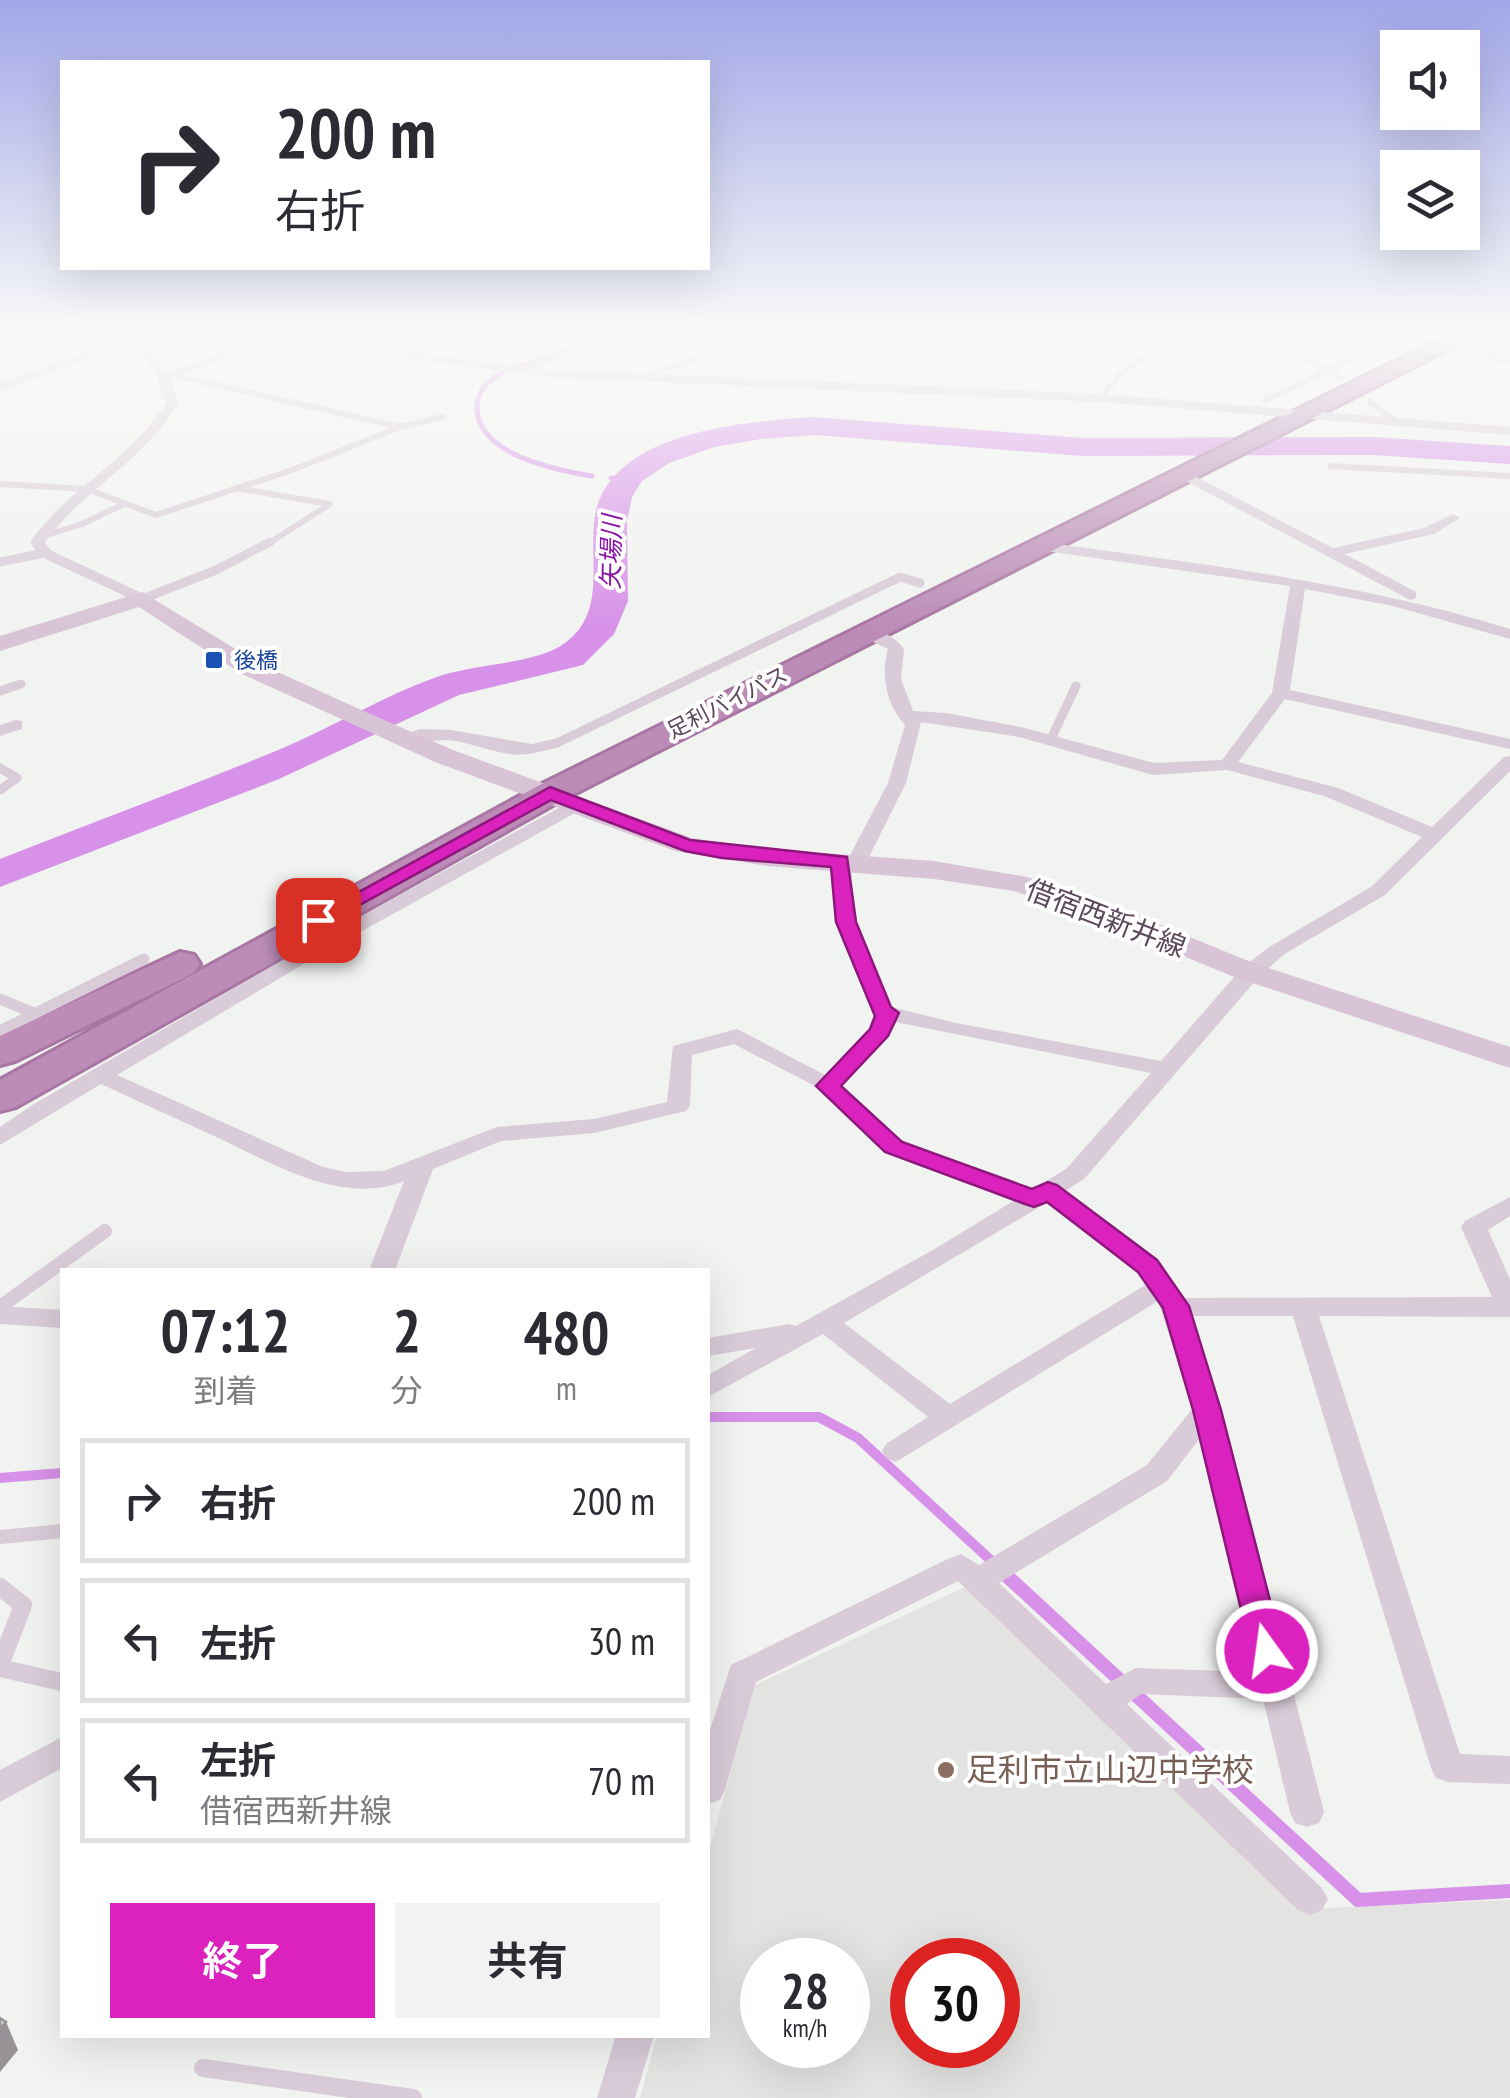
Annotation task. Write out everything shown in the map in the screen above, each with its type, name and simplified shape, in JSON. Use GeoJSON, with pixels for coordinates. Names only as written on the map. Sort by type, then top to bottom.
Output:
{"type":"FeatureCollection","features":[{"type":"Feature","properties":{"kind":"highway","name":"足利バイパス"},"geometry":{"type":"LineString","coordinates":[[0,1066],[170,972],[548,793],[1037,546],[1215,448],[1235,432]]}},
{"type":"Feature","properties":{"kind":"highway","name":"足利バイパス"},"geometry":{"type":"LineString","coordinates":[[1215,448],[1270,432]]}},
{"type":"Feature","properties":{"kind":"highway","name":"足利バイパス"},"geometry":{"type":"LineString","coordinates":[[548,793],[920,583],[1180,466]]}},
{"type":"Feature","properties":{"kind":"highway","name":"足利バイパス"},"geometry":{"type":"LineString","coordinates":[[0,1098],[170,972]]}},
{"type":"Feature","properties":{"kind":"highway"},"geometry":{"type":"LineString","coordinates":[[0,1052],[170,972]]}},
{"type":"Feature","properties":{"kind":"highway"},"geometry":{"type":"LineString","coordinates":[[0,1116],[170,972]]}},
{"type":"Feature","properties":{"kind":"main road"},"geometry":{"type":"LineString","coordinates":[[0,644],[142,599],[251,670],[394,734]]}},
{"type":"Feature","properties":{"kind":"main road","name":"借宿西新井線"},"geometry":{"type":"LineString","coordinates":[[394,734],[701,849],[848,862],[1018,884],[1055,894],[1250,973],[1510,1058]]}},
{"type":"Feature","properties":{"kind":"street"},"geometry":{"type":"LineString","coordinates":[[142,599],[44,553],[37,542],[86,489],[143,446],[153,432]]}},
{"type":"Feature","properties":{"kind":"street"},"geometry":{"type":"LineString","coordinates":[[1180,466],[1331,553],[1442,611]]}},
{"type":"Feature","properties":{"kind":"street"},"geometry":{"type":"LineString","coordinates":[[1331,553],[1429,531],[1454,518]]}},
{"type":"Feature","properties":{"kind":"street"},"geometry":{"type":"LineString","coordinates":[[1037,546],[1253,573],[1352,590],[1442,611],[1510,634]]}},
{"type":"Feature","properties":{"kind":"street"},"geometry":{"type":"LineString","coordinates":[[1227,764],[1281,693],[1298,583]]}},
{"type":"Feature","properties":{"kind":"street"},"geometry":{"type":"LineString","coordinates":[[865,632],[892,642],[896,649],[890,665],[906,716],[914,725],[898,783],[848,862],[846,922],[882,1012],[1167,1070]]}},
{"type":"Feature","properties":{"kind":"street"},"geometry":{"type":"LineString","coordinates":[[1281,693],[1510,744]]}},
{"type":"Feature","properties":{"kind":"street"},"geometry":{"type":"LineString","coordinates":[[906,716],[966,721],[1154,769],[1227,764],[1331,792],[1437,836]]}},
{"type":"Feature","properties":{"kind":"street"},"geometry":{"type":"LineString","coordinates":[[394,734],[440,732],[492,746],[531,749]]}},
{"type":"Feature","properties":{"kind":"street"},"geometry":{"type":"LineString","coordinates":[[710,1386],[1075,1174],[1250,973],[1276,951],[1378,892],[1510,761]]}},
{"type":"Feature","properties":{"kind":"street"},"geometry":{"type":"LineString","coordinates":[[0,1138],[312,951],[548,793]]}},
{"type":"Feature","properties":{"kind":"street"},"geometry":{"type":"LineString","coordinates":[[100,1076],[316,1173],[347,1180],[387,1179],[497,1134],[594,1126],[678,1106],[682,1050],[737,1036],[828,1086],[880,1031],[888,1013]]}},
{"type":"Feature","properties":{"kind":"street"},"geometry":{"type":"LineString","coordinates":[[383,1268],[422,1165]]}},
{"type":"Feature","properties":{"kind":"street"},"geometry":{"type":"LineString","coordinates":[[1041,1194],[1148,1266],[1169,1296],[1207,1410],[1306,1812]]}},
{"type":"Feature","properties":{"kind":"street"},"geometry":{"type":"LineString","coordinates":[[896,1450],[1169,1296],[1303,1306],[1510,1307],[1474,1227],[1510,1205]]}},
{"type":"Feature","properties":{"kind":"street"},"geometry":{"type":"LineString","coordinates":[[1303,1306],[1448,1768],[1510,1770]]}},
{"type":"Feature","properties":{"kind":"street"},"geometry":{"type":"LineString","coordinates":[[0,1314],[60,1319]]}},
{"type":"Feature","properties":{"kind":"street"},"geometry":{"type":"LineString","coordinates":[[710,1347],[816,1326],[948,1418]]}},
{"type":"Feature","properties":{"kind":"street"},"geometry":{"type":"LineString","coordinates":[[977,1581],[1157,1473],[1207,1410]]}},
{"type":"Feature","properties":{"kind":"street"},"geometry":{"type":"LineString","coordinates":[[710,1775],[718,1716],[742,1674],[961,1566],[1310,1899]]}},
{"type":"Feature","properties":{"kind":"street"},"geometry":{"type":"LineString","coordinates":[[1104,1703],[1136,1681],[1275,1686]]}},
{"type":"Feature","properties":{"kind":"street"},"geometry":{"type":"LineString","coordinates":[[0,1787],[60,1752]]}},
{"type":"Feature","properties":{"kind":"street"},"geometry":{"type":"LineString","coordinates":[[616,2098],[634,2038]]}},
{"type":"Feature","properties":{"kind":"lane"},"geometry":{"type":"LineString","coordinates":[[0,484],[86,489],[156,514],[387,432]]}},
{"type":"Feature","properties":{"kind":"lane"},"geometry":{"type":"LineString","coordinates":[[1330,466],[1510,476]]}},
{"type":"Feature","properties":{"kind":"lane"},"geometry":{"type":"LineString","coordinates":[[142,599],[197,580],[283,538],[330,504],[232,487]]}},
{"type":"Feature","properties":{"kind":"lane"},"geometry":{"type":"LineString","coordinates":[[40,537],[82,524],[122,505]]}},
{"type":"Feature","properties":{"kind":"lane"},"geometry":{"type":"LineString","coordinates":[[0,562],[44,553]]}},
{"type":"Feature","properties":{"kind":"lane"},"geometry":{"type":"LineString","coordinates":[[531,749],[557,744],[900,578],[920,583]]}},
{"type":"Feature","properties":{"kind":"lane"},"geometry":{"type":"LineString","coordinates":[[0,691],[21,684]]}},
{"type":"Feature","properties":{"kind":"lane"},"geometry":{"type":"LineString","coordinates":[[1050,741],[1076,686]]}},
{"type":"Feature","properties":{"kind":"lane"},"geometry":{"type":"LineString","coordinates":[[0,768],[16,778],[0,790]]}},
{"type":"Feature","properties":{"kind":"lane"},"geometry":{"type":"LineString","coordinates":[[0,1031],[34,1013],[170,972]]}},
{"type":"Feature","properties":{"kind":"lane"},"geometry":{"type":"LineString","coordinates":[[0,999],[34,1013]]}},
{"type":"Feature","properties":{"kind":"lane"},"geometry":{"type":"LineString","coordinates":[[828,1086],[894,1147],[1041,1194]]}},
{"type":"Feature","properties":{"kind":"lane"},"geometry":{"type":"LineString","coordinates":[[0,1307],[105,1230]]}},
{"type":"Feature","properties":{"kind":"lane"},"geometry":{"type":"LineString","coordinates":[[0,1537],[60,1531]]}},
{"type":"Feature","properties":{"kind":"lane"},"geometry":{"type":"LineString","coordinates":[[0,1587],[22,1605],[0,1666],[60,1681]]}},
{"type":"Feature","properties":{"kind":"lane"},"geometry":{"type":"LineString","coordinates":[[202,2068],[413,2098]]}},
{"type":"Feature","properties":{"kind":"shaded area","name":"足利市立山辺中学校"},"geometry":{"type":"Polygon","coordinates":[[[969,1585],[1304,1909],[1510,1900],[1510,2098],[640,2098],[656,2038],[710,2038],[710,1847],[755,1685],[969,1585]]]}},
{"type":"Feature","properties":{"kind":"waterway"},"geometry":{"type":"LineString","coordinates":[[486,432],[504,449],[521,457],[592,476]]}},
{"type":"Feature","properties":{"kind":"waterway","name":"矢場川"},"geometry":{"type":"LineString","coordinates":[[0,874],[265,770],[466,679],[541,667],[570,657],[601,626],[610,601],[611,521],[616,497],[630,475],[658,457],[708,439],[750,432]]}},
{"type":"Feature","properties":{"kind":"waterway","name":"矢場川"},"geometry":{"type":"LineString","coordinates":[[921,432],[1082,447],[1373,446],[1510,455]]}},
{"type":"Feature","properties":{"kind":"waterway"},"geometry":{"type":"LineString","coordinates":[[611,478],[626,480]]}},
{"type":"Feature","properties":{"kind":"waterway"},"geometry":{"type":"LineString","coordinates":[[710,1417],[819,1417],[858,1438],[997,1566]]}},
{"type":"Feature","properties":{"kind":"waterway"},"geometry":{"type":"LineString","coordinates":[[0,1478],[60,1473]]}},
{"type":"Feature","properties":{"kind":"waterway"},"geometry":{"type":"LineString","coordinates":[[994,1564],[1358,1900],[1510,1891]]}},
{"type":"Feature","properties":{"kind":"place","name":"後橋"},"geometry":{"type":"Point","coordinates":[214,660]}},
{"type":"Feature","properties":{"kind":"place","name":"足利市立山辺中学校"},"geometry":{"type":"Point","coordinates":[946,1770]}},
{"type":"Feature","properties":{"kind":"route"},"geometry":{"type":"LineString","coordinates":[[318,920],[550,793],[685,845],[722,852],[840,861],[846,922],[882,1012],[888,1013],[880,1031],[828,1086],[894,1147],[1034,1199],[1048,1190],[1148,1266],[1176,1306],[1207,1410],[1267,1651]]}}]}
